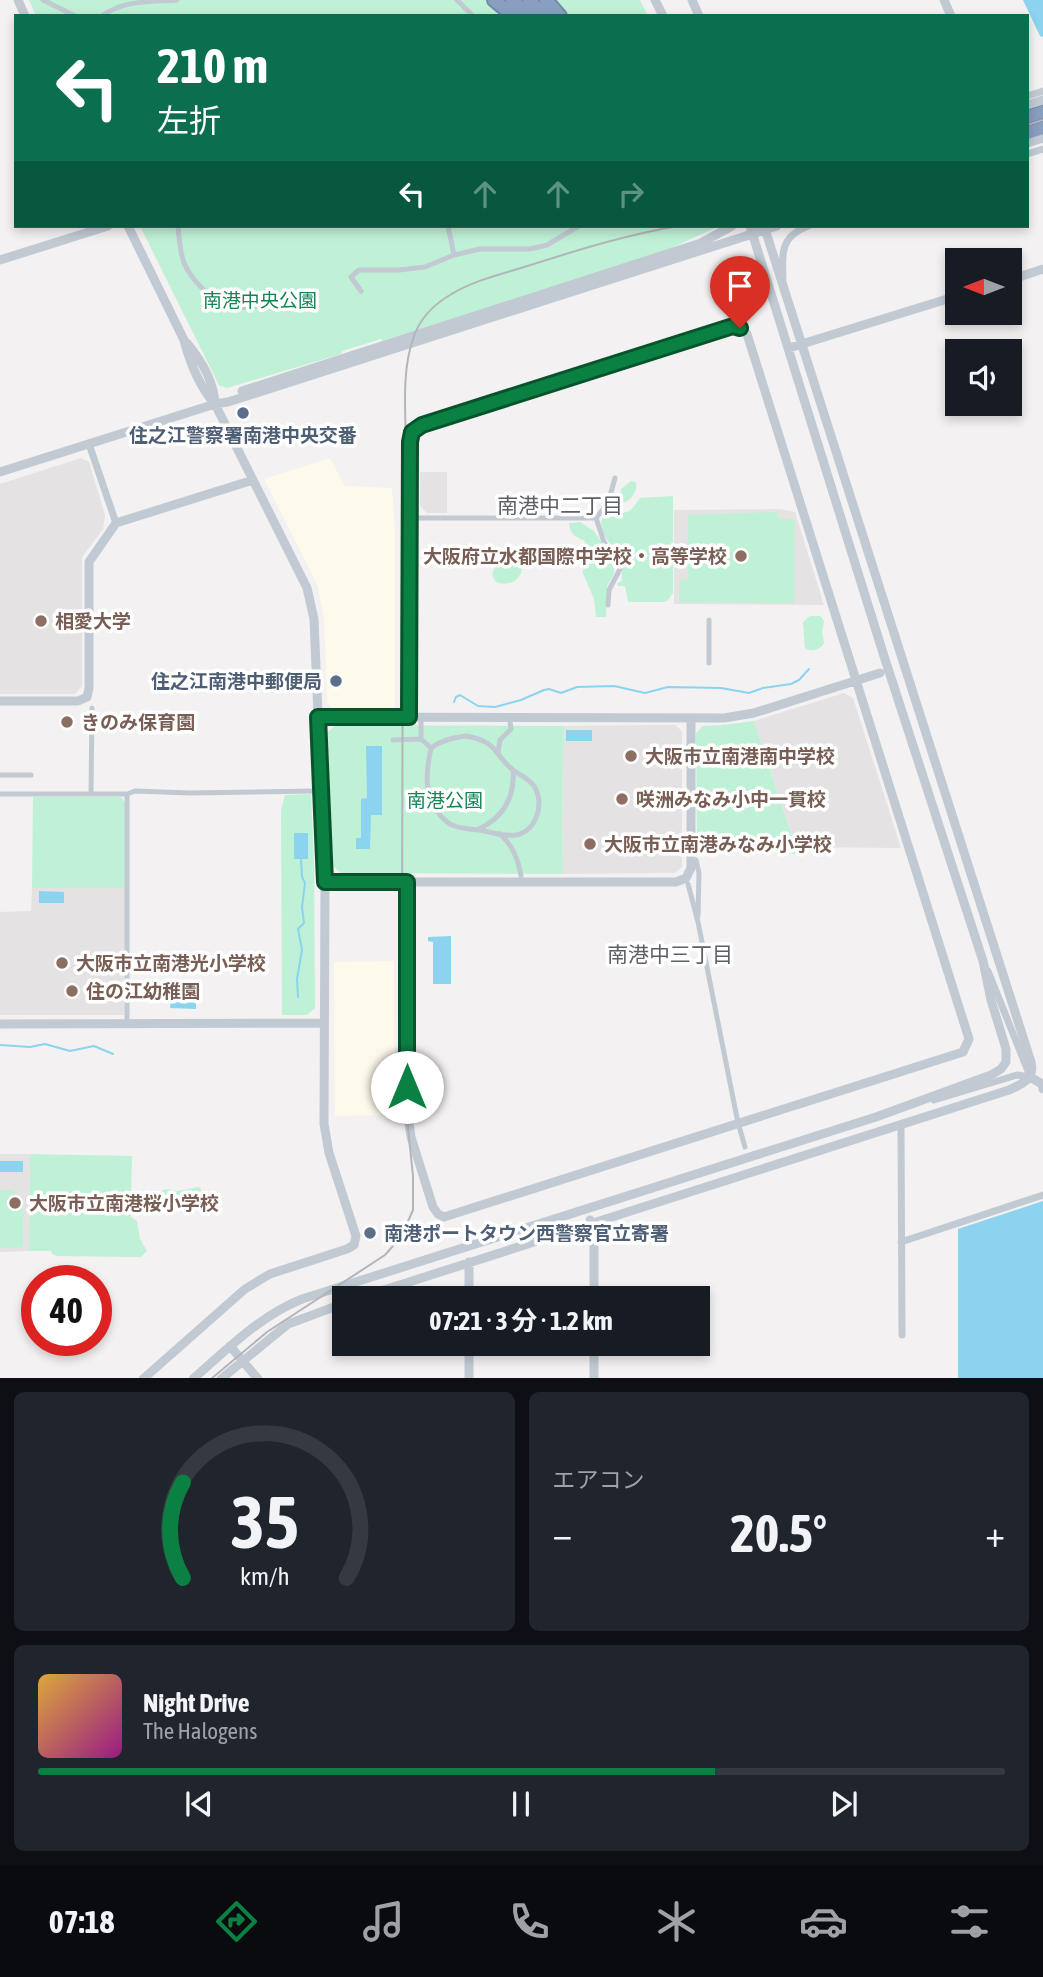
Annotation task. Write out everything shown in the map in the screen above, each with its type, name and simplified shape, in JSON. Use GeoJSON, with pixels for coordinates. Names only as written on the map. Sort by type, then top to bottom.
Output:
{"type":"FeatureCollection","features":[{"type":"Feature","properties":{"kind":"highway"},"geometry":{"type":"LineString","coordinates":[[494,0],[511,14]]}},
{"type":"Feature","properties":{"kind":"highway"},"geometry":{"type":"LineString","coordinates":[[513,0],[528,14]]}},
{"type":"Feature","properties":{"kind":"highway"},"geometry":{"type":"LineString","coordinates":[[529,0],[543,14]]}},
{"type":"Feature","properties":{"kind":"highway"},"geometry":{"type":"LineString","coordinates":[[546,0],[558,14]]}},
{"type":"Feature","properties":{"kind":"street"},"geometry":{"type":"LineString","coordinates":[[43,0],[71,14]]}},
{"type":"Feature","properties":{"kind":"street"},"geometry":{"type":"LineString","coordinates":[[105,14],[119,5],[138,1],[177,0]]}},
{"type":"Feature","properties":{"kind":"street"},"geometry":{"type":"LineString","coordinates":[[457,0],[470,14]]}},
{"type":"Feature","properties":{"kind":"street"},"geometry":{"type":"LineString","coordinates":[[0,260],[102,228]]}},
{"type":"Feature","properties":{"kind":"street"},"geometry":{"type":"LineString","coordinates":[[129,228],[184,340],[198,357],[215,391],[215,404],[307,588],[314,619],[325,882],[324,1124],[329,1153],[356,1236],[354,1245],[347,1250],[270,1274],[245,1289],[143,1378]]}},
{"type":"Feature","properties":{"kind":"street"},"geometry":{"type":"LineString","coordinates":[[178,228],[184,263],[195,281],[211,296],[225,303],[237,308],[254,307],[311,291]]}},
{"type":"Feature","properties":{"kind":"street"},"geometry":{"type":"LineString","coordinates":[[448,228],[454,255]]}},
{"type":"Feature","properties":{"kind":"street"},"geometry":{"type":"LineString","coordinates":[[361,291],[351,278],[359,270],[425,267],[454,255],[480,249],[522,250],[547,246],[576,228]]}},
{"type":"Feature","properties":{"kind":"street"},"geometry":{"type":"LineString","coordinates":[[215,404],[227,396],[701,243],[728,228]]}},
{"type":"Feature","properties":{"kind":"street"},"geometry":{"type":"LineString","coordinates":[[0,472],[228,402],[751,230],[765,228],[1033,1069],[1030,1077],[1009,1090],[396,1286]]}},
{"type":"Feature","properties":{"kind":"street"},"geometry":{"type":"LineString","coordinates":[[783,284],[782,254],[785,244],[803,228]]}},
{"type":"Feature","properties":{"kind":"street"},"geometry":{"type":"LineString","coordinates":[[751,230],[883,653],[983,961],[1030,1077]]}},
{"type":"Feature","properties":{"kind":"street"},"geometry":{"type":"LineString","coordinates":[[1022,276],[1043,269]]}},
{"type":"Feature","properties":{"kind":"street"},"geometry":{"type":"LineString","coordinates":[[789,348],[945,300]]}},
{"type":"Feature","properties":{"kind":"street"},"geometry":{"type":"LineString","coordinates":[[407,882],[407,1110],[411,1137],[433,1206],[438,1214],[444,1217],[962,1052],[969,1039],[747,334],[740,328],[733,326],[422,425],[412,432],[409,717]]}},
{"type":"Feature","properties":{"kind":"street"},"geometry":{"type":"LineString","coordinates":[[89,444],[116,523]]}},
{"type":"Feature","properties":{"kind":"street"},"geometry":{"type":"LineString","coordinates":[[596,518],[607,503],[615,478]]}},
{"type":"Feature","properties":{"kind":"street"},"geometry":{"type":"LineString","coordinates":[[0,701],[78,701],[87,697],[89,562],[116,523],[253,480]]}},
{"type":"Feature","properties":{"kind":"street"},"geometry":{"type":"LineString","coordinates":[[415,518],[596,518]]}},
{"type":"Feature","properties":{"kind":"street"},"geometry":{"type":"LineString","coordinates":[[596,518],[604,542],[620,569],[610,590],[608,605]]}},
{"type":"Feature","properties":{"kind":"street"},"geometry":{"type":"LineString","coordinates":[[709,620],[709,663]]}},
{"type":"Feature","properties":{"kind":"street"},"geometry":{"type":"LineString","coordinates":[[318,717],[724,718],[754,713],[880,673]]}},
{"type":"Feature","properties":{"kind":"street"},"geometry":{"type":"LineString","coordinates":[[91,794],[92,708]]}},
{"type":"Feature","properties":{"kind":"street"},"geometry":{"type":"LineString","coordinates":[[325,882],[676,882],[686,878],[691,868],[691,718]]}},
{"type":"Feature","properties":{"kind":"street"},"geometry":{"type":"LineString","coordinates":[[421,722],[421,739]]}},
{"type":"Feature","properties":{"kind":"street"},"geometry":{"type":"LineString","coordinates":[[498,752],[500,740],[511,729],[510,722]]}},
{"type":"Feature","properties":{"kind":"street"},"geometry":{"type":"LineString","coordinates":[[488,742],[513,770],[534,786],[538,797],[539,807],[535,818],[520,834],[500,834],[449,824],[432,805],[427,790],[431,748],[451,738],[466,736],[488,742],[500,740]]}},
{"type":"Feature","properties":{"kind":"street"},"geometry":{"type":"LineString","coordinates":[[393,740],[421,739],[431,748]]}},
{"type":"Feature","properties":{"kind":"street"},"geometry":{"type":"LineString","coordinates":[[477,830],[498,817],[506,804],[514,783],[513,770]]}},
{"type":"Feature","properties":{"kind":"street"},"geometry":{"type":"LineString","coordinates":[[0,775],[31,775]]}},
{"type":"Feature","properties":{"kind":"street"},"geometry":{"type":"LineString","coordinates":[[0,794],[315,791]]}},
{"type":"Feature","properties":{"kind":"street"},"geometry":{"type":"LineString","coordinates":[[127,794],[127,1024]]}},
{"type":"Feature","properties":{"kind":"street"},"geometry":{"type":"LineString","coordinates":[[500,834],[514,851],[521,876]]}},
{"type":"Feature","properties":{"kind":"street"},"geometry":{"type":"LineString","coordinates":[[696,860],[699,873],[698,922]]}},
{"type":"Feature","properties":{"kind":"street"},"geometry":{"type":"LineString","coordinates":[[688,884],[737,1118]]}},
{"type":"Feature","properties":{"kind":"street"},"geometry":{"type":"LineString","coordinates":[[193,1378],[269,1316],[302,1299],[876,1116],[991,1075],[1006,1062],[1006,1049],[991,1000],[983,961]]}},
{"type":"Feature","properties":{"kind":"street"},"geometry":{"type":"LineString","coordinates":[[0,1024],[324,1023]]}},
{"type":"Feature","properties":{"kind":"street"},"geometry":{"type":"LineString","coordinates":[[876,1116],[1017,1075],[1030,1077],[1041,1084],[1043,1089]]}},
{"type":"Feature","properties":{"kind":"street"},"geometry":{"type":"LineString","coordinates":[[901,1125],[902,1335]]}},
{"type":"Feature","properties":{"kind":"street"},"geometry":{"type":"LineString","coordinates":[[739,1126],[745,1147]]}},
{"type":"Feature","properties":{"kind":"street"},"geometry":{"type":"LineString","coordinates":[[901,1242],[1043,1195]]}},
{"type":"Feature","properties":{"kind":"street"},"geometry":{"type":"LineString","coordinates":[[586,1210],[594,1237],[594,1286]]}},
{"type":"Feature","properties":{"kind":"street"},"geometry":{"type":"LineString","coordinates":[[469,1262],[469,1286]]}},
{"type":"Feature","properties":{"kind":"street"},"geometry":{"type":"LineString","coordinates":[[220,1378],[288,1324],[332,1308]]}},
{"type":"Feature","properties":{"kind":"street"},"geometry":{"type":"LineString","coordinates":[[230,1346],[258,1378]]}},
{"type":"Feature","properties":{"kind":"street"},"geometry":{"type":"LineString","coordinates":[[469,1356],[469,1378]]}},
{"type":"Feature","properties":{"kind":"street"},"geometry":{"type":"LineString","coordinates":[[594,1356],[594,1378]]}},
{"type":"Feature","properties":{"kind":"shaded area","name":"相愛大学"},"geometry":{"type":"Polygon","coordinates":[[[81,458],[89,462],[105,515],[103,529],[82,557],[82,686],[75,694],[0,694],[0,484],[81,458]]]}},
{"type":"Feature","properties":{"kind":"shaded area"},"geometry":{"type":"Polygon","coordinates":[[[330,458],[345,486],[392,488],[395,527],[395,709],[334,710],[327,703],[324,617],[317,584],[264,479],[330,458]]]}},
{"type":"Feature","properties":{"kind":"shaded area"},"geometry":{"type":"Polygon","coordinates":[[[420,472],[447,472],[447,513],[427,513],[420,506],[420,472]]]}},
{"type":"Feature","properties":{"kind":"shaded area","name":"大阪府立水都国際中学校・高等学校"},"geometry":{"type":"Polygon","coordinates":[[[780,509],[795,512],[824,605],[674,604],[674,510],[780,509]]]}},
{"type":"Feature","properties":{"kind":"shaded area"},"geometry":{"type":"Polygon","coordinates":[[[844,693],[853,698],[901,848],[796,847],[754,721],[844,693]]]}},
{"type":"Feature","properties":{"kind":"shaded area","name":"咲洲みなみ小中一貫校"},"geometry":{"type":"Polygon","coordinates":[[[675,725],[682,731],[682,867],[675,873],[562,874],[563,726],[675,725]]]}},
{"type":"Feature","properties":{"kind":"shaded area","name":"大阪市立南港光小学校"},"geometry":{"type":"Polygon","coordinates":[[[32,888],[126,888],[124,1015],[0,1015],[0,912],[31,911],[32,888]]]}},
{"type":"Feature","properties":{"kind":"shaded area"},"geometry":{"type":"Polygon","coordinates":[[[394,961],[395,1115],[335,1116],[334,962],[394,961]]]}},
{"type":"Feature","properties":{"kind":"shaded area","name":"大阪市立南港桜小学校"},"geometry":{"type":"Polygon","coordinates":[[[0,1154],[30,1154],[29,1251],[0,1252],[0,1154]]]}},
{"type":"Feature","properties":{"kind":"green space"},"geometry":{"type":"Polygon","coordinates":[[[29,0],[640,0],[647,14],[35,14],[29,0]]]}},
{"type":"Feature","properties":{"kind":"green space","name":"南港中央公園"},"geometry":{"type":"Polygon","coordinates":[[[141,228],[715,228],[669,249],[382,341],[381,339],[342,351],[341,354],[227,388],[219,385],[141,228]]]}},
{"type":"Feature","properties":{"kind":"green space"},"geometry":{"type":"Polygon","coordinates":[[[631,481],[636,482],[635,492],[622,503],[621,489],[631,481]]]}},
{"type":"Feature","properties":{"kind":"green space"},"geometry":{"type":"Polygon","coordinates":[[[673,496],[673,593],[667,601],[662,602],[628,602],[625,586],[618,586],[617,583],[622,581],[621,563],[602,528],[603,517],[611,512],[629,511],[640,498],[673,496]]]}},
{"type":"Feature","properties":{"kind":"green space","name":"大阪府立水都国際中学校・高等学校"},"geometry":{"type":"Polygon","coordinates":[[[777,512],[778,518],[795,520],[794,603],[679,602],[679,580],[688,579],[688,515],[777,512]]]}},
{"type":"Feature","properties":{"kind":"green space"},"geometry":{"type":"Polygon","coordinates":[[[580,522],[594,531],[614,560],[614,573],[607,586],[606,617],[596,617],[594,599],[583,573],[582,552],[585,541],[574,535],[569,523],[580,522]]]}},
{"type":"Feature","properties":{"kind":"green space"},"geometry":{"type":"Polygon","coordinates":[[[491,549],[514,556],[520,564],[520,575],[512,582],[502,584],[493,577],[495,565],[491,549]]]}},
{"type":"Feature","properties":{"kind":"green space"},"geometry":{"type":"Polygon","coordinates":[[[810,616],[820,616],[824,621],[824,643],[813,650],[805,648],[803,622],[810,616]]]}},
{"type":"Feature","properties":{"kind":"green space"},"geometry":{"type":"Polygon","coordinates":[[[754,721],[798,854],[726,847],[701,855],[697,835],[696,733],[703,726],[754,721]]]}},
{"type":"Feature","properties":{"kind":"green space","name":"南港公園"},"geometry":{"type":"Polygon","coordinates":[[[336,725],[563,726],[562,874],[341,873],[333,866],[328,732],[336,725]]]}},
{"type":"Feature","properties":{"kind":"green space"},"geometry":{"type":"Polygon","coordinates":[[[311,794],[315,1008],[307,1015],[282,1015],[281,810],[285,795],[311,794]]]}},
{"type":"Feature","properties":{"kind":"green space"},"geometry":{"type":"Polygon","coordinates":[[[33,797],[121,797],[126,804],[126,888],[32,888],[33,797]]]}},
{"type":"Feature","properties":{"kind":"green space"},"geometry":{"type":"Polygon","coordinates":[[[30,1154],[132,1156],[131,1200],[166,1189],[177,1191],[199,1187],[202,1191],[196,1195],[176,1197],[152,1211],[131,1213],[131,1217],[137,1221],[140,1239],[147,1251],[141,1257],[57,1256],[51,1251],[29,1251],[30,1154]]]}},
{"type":"Feature","properties":{"kind":"green space"},"geometry":{"type":"Polygon","coordinates":[[[0,1190],[13,1190],[23,1205],[23,1247],[0,1248],[0,1190]]]}},
{"type":"Feature","properties":{"kind":"water"},"geometry":{"type":"Polygon","coordinates":[[[1023,0],[1043,0],[1043,37],[1040,36],[1023,0]]]}},
{"type":"Feature","properties":{"kind":"water"},"geometry":{"type":"Polygon","coordinates":[[[566,730],[592,730],[592,741],[566,741],[566,730]]]}},
{"type":"Feature","properties":{"kind":"water"},"geometry":{"type":"Polygon","coordinates":[[[366,746],[382,746],[382,815],[371,815],[370,849],[356,849],[356,838],[361,838],[361,799],[367,798],[366,746]]]}},
{"type":"Feature","properties":{"kind":"water"},"geometry":{"type":"Polygon","coordinates":[[[294,833],[308,833],[308,859],[294,859],[294,833]]]}},
{"type":"Feature","properties":{"kind":"water"},"geometry":{"type":"Polygon","coordinates":[[[39,891],[64,892],[64,903],[39,903],[39,891]]]}},
{"type":"Feature","properties":{"kind":"water"},"geometry":{"type":"Polygon","coordinates":[[[451,936],[451,984],[433,984],[433,942],[428,941],[428,937],[451,936]]]}},
{"type":"Feature","properties":{"kind":"water"},"geometry":{"type":"Polygon","coordinates":[[[171,994],[196,995],[196,1009],[170,1008],[171,994]]]}},
{"type":"Feature","properties":{"kind":"water"},"geometry":{"type":"Polygon","coordinates":[[[0,1161],[23,1161],[23,1172],[0,1172],[0,1161]]]}},
{"type":"Feature","properties":{"kind":"water"},"geometry":{"type":"Polygon","coordinates":[[[1043,1201],[1043,1378],[958,1378],[958,1229],[1043,1201]]]}},
{"type":"Feature","properties":{"kind":"waterway"},"geometry":{"type":"LineString","coordinates":[[454,702],[460,695],[478,706],[495,707],[544,690],[561,693],[577,687],[614,686],[645,693],[668,687],[721,688],[749,693],[791,684],[809,669]]}},
{"type":"Feature","properties":{"kind":"waterway"},"geometry":{"type":"LineString","coordinates":[[298,997],[297,979],[302,950],[298,929],[304,923],[302,907],[305,883],[301,859]]}},
{"type":"Feature","properties":{"kind":"waterway"},"geometry":{"type":"LineString","coordinates":[[0,1045],[30,1047],[45,1044],[70,1051],[94,1046],[113,1054]]}},
{"type":"Feature","properties":{"kind":"tram line"},"geometry":{"type":"LineString","coordinates":[[1029,124],[1043,120]]}},
{"type":"Feature","properties":{"kind":"tram line"},"geometry":{"type":"LineString","coordinates":[[212,1378],[267,1332],[385,1255],[401,1237],[413,1210],[413,1176],[405,1098],[402,935],[403,535],[406,380],[409,352],[416,332],[423,319],[438,303],[476,282],[600,244],[668,228]]}},
{"type":"Feature","properties":{"kind":"place","name":"住之江警察署南港中央交番"},"geometry":{"type":"Point","coordinates":[243,413]}},
{"type":"Feature","properties":{"kind":"place","name":"大阪府立水都国際中学校・高等学校"},"geometry":{"type":"Point","coordinates":[741,556]}},
{"type":"Feature","properties":{"kind":"place","name":"相愛大学"},"geometry":{"type":"Point","coordinates":[41,621]}},
{"type":"Feature","properties":{"kind":"place","name":"住之江南港中郵便局"},"geometry":{"type":"Point","coordinates":[336,681]}},
{"type":"Feature","properties":{"kind":"place","name":"きのみ保育園"},"geometry":{"type":"Point","coordinates":[67,722]}},
{"type":"Feature","properties":{"kind":"place","name":"大阪市立南港南中学校"},"geometry":{"type":"Point","coordinates":[631,756]}},
{"type":"Feature","properties":{"kind":"place","name":"咲洲みなみ小中一貫校"},"geometry":{"type":"Point","coordinates":[622,799]}},
{"type":"Feature","properties":{"kind":"place","name":"大阪市立南港みなみ小学校"},"geometry":{"type":"Point","coordinates":[590,844]}},
{"type":"Feature","properties":{"kind":"place","name":"大阪市立南港光小学校"},"geometry":{"type":"Point","coordinates":[62,963]}},
{"type":"Feature","properties":{"kind":"place","name":"住の江幼稚園"},"geometry":{"type":"Point","coordinates":[72,991]}},
{"type":"Feature","properties":{"kind":"place","name":"大阪市立南港桜小学校"},"geometry":{"type":"Point","coordinates":[15,1203]}},
{"type":"Feature","properties":{"kind":"place","name":"南港ポートタウン西警察官立寄署"},"geometry":{"type":"Point","coordinates":[370,1233]}},
{"type":"Feature","properties":{"kind":"district","name":"南港中二丁目"},"geometry":{"type":"Point","coordinates":[560,505]}},
{"type":"Feature","properties":{"kind":"district","name":"南港中三丁目"},"geometry":{"type":"Point","coordinates":[670,954]}},
{"type":"Feature","properties":{"kind":"route"},"geometry":{"type":"LineString","coordinates":[[407,1087],[407,882],[325,882],[318,717],[409,717],[412,432],[422,425],[733,326],[740,328]]}}]}
